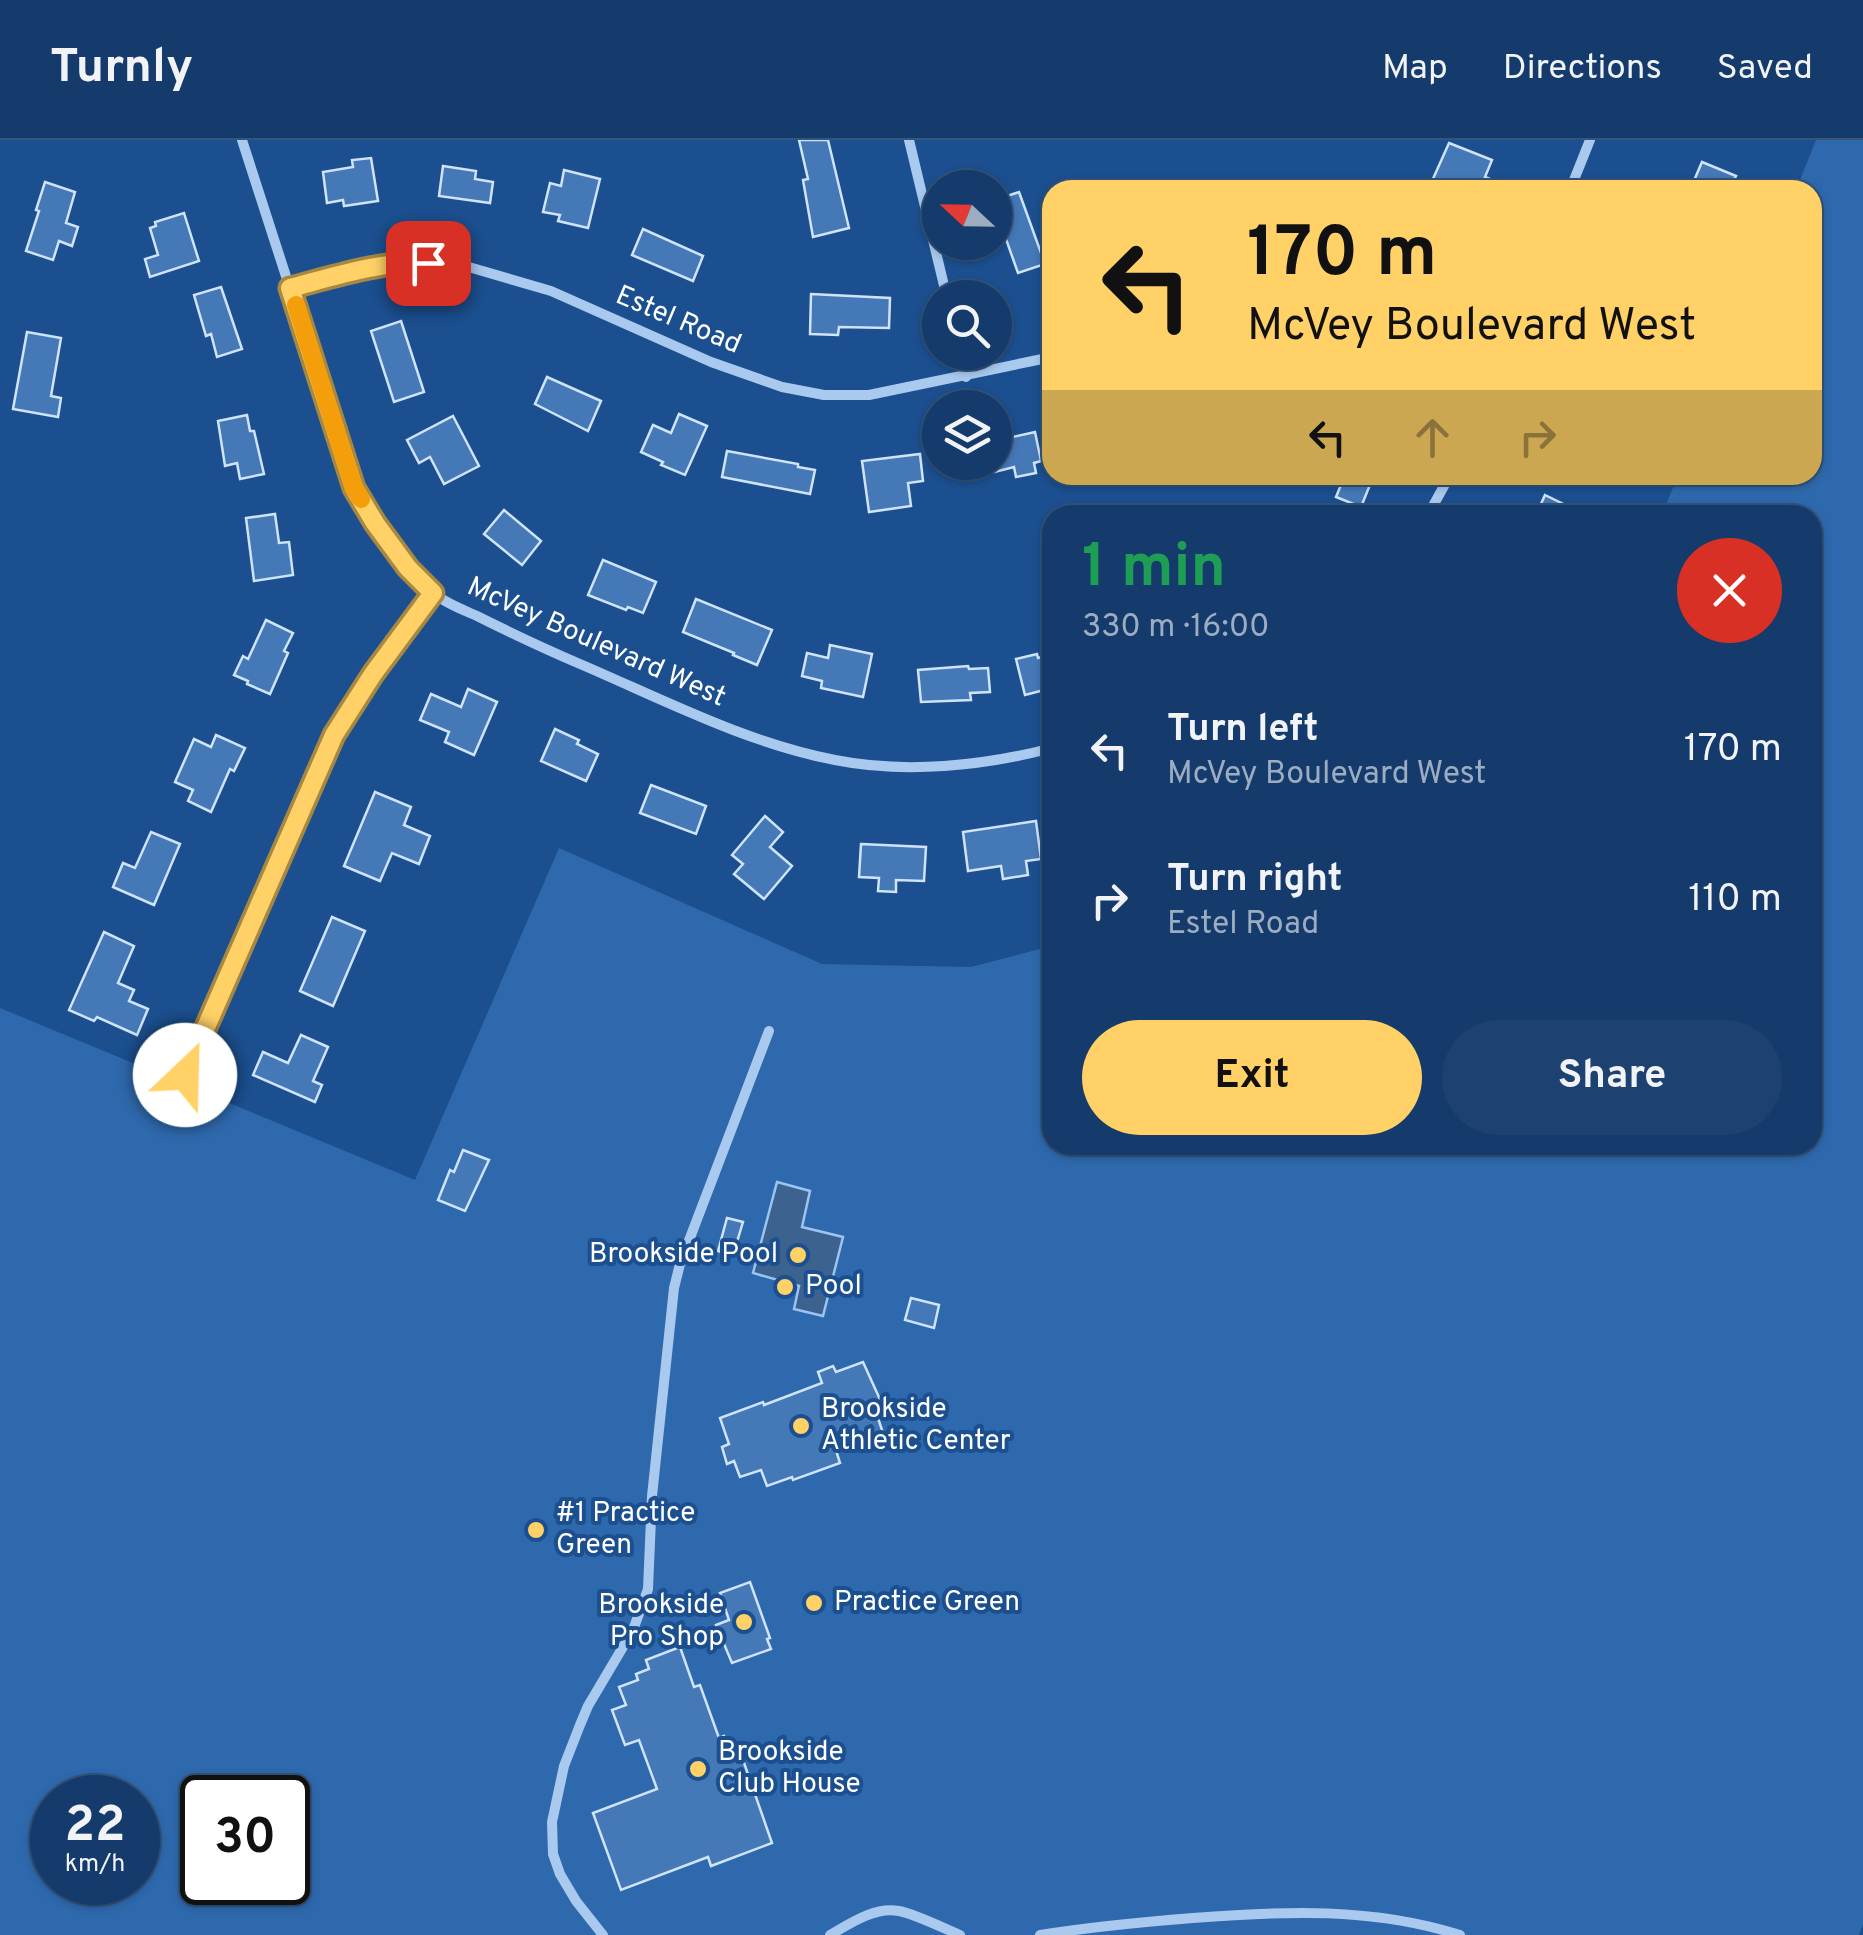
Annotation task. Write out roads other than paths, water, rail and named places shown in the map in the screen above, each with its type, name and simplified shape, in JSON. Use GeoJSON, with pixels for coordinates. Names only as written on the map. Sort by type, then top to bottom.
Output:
{"type":"FeatureCollection","features":[{"type":"Feature","properties":{"kind":"street","name":"McVey Boulevard West"},"geometry":{"type":"LineString","coordinates":[[242,140],[354,488],[408,568],[433,593],[519,638],[788,749],[836,761],[892,767],[996,760],[1042,750]]}},
{"type":"Feature","properties":{"kind":"street"},"geometry":{"type":"LineString","coordinates":[[908,140],[943,280]]}},
{"type":"Feature","properties":{"kind":"street"},"geometry":{"type":"LineString","coordinates":[[1574,180],[1590,140]]}},
{"type":"Feature","properties":{"kind":"street","name":"Estel Road"},"geometry":{"type":"LineString","coordinates":[[290,288],[401,262],[455,263],[551,290],[711,362],[782,386],[824,395],[869,396],[1042,359]]}},
{"type":"Feature","properties":{"kind":"street"},"geometry":{"type":"LineString","coordinates":[[964,370],[966,376]]}},
{"type":"Feature","properties":{"kind":"street"},"geometry":{"type":"LineString","coordinates":[[185,1075],[334,735],[433,593]]}},
{"type":"Feature","properties":{"kind":"street"},"geometry":{"type":"LineString","coordinates":[[603,1935],[560,1874],[553,1854],[552,1822],[564,1766],[580,1725],[633,1630],[647,1594],[653,1483],[676,1278],[769,1031]]}},
{"type":"Feature","properties":{"kind":"street"},"geometry":{"type":"LineString","coordinates":[[830,1935],[867,1916],[896,1910],[960,1935]]}},
{"type":"Feature","properties":{"kind":"street"},"geometry":{"type":"LineString","coordinates":[[1040,1935],[1162,1920],[1300,1911],[1369,1916],[1460,1935]]}},
{"type":"Feature","properties":{"kind":"place","name":"Brookside Pool"},"geometry":{"type":"Point","coordinates":[798,1255]}},
{"type":"Feature","properties":{"kind":"place","name":"Pool"},"geometry":{"type":"Point","coordinates":[785,1287]}},
{"type":"Feature","properties":{"kind":"place","name":"Brookside Athletic Center"},"geometry":{"type":"Point","coordinates":[801,1426]}},
{"type":"Feature","properties":{"kind":"place","name":"#1 Practice Green"},"geometry":{"type":"Point","coordinates":[536,1530]}},
{"type":"Feature","properties":{"kind":"place","name":"Practice Green"},"geometry":{"type":"Point","coordinates":[814,1603]}},
{"type":"Feature","properties":{"kind":"place","name":"Brookside Pro Shop"},"geometry":{"type":"Point","coordinates":[744,1622]}},
{"type":"Feature","properties":{"kind":"place","name":"Brookside Club House"},"geometry":{"type":"Point","coordinates":[698,1769]}}]}
